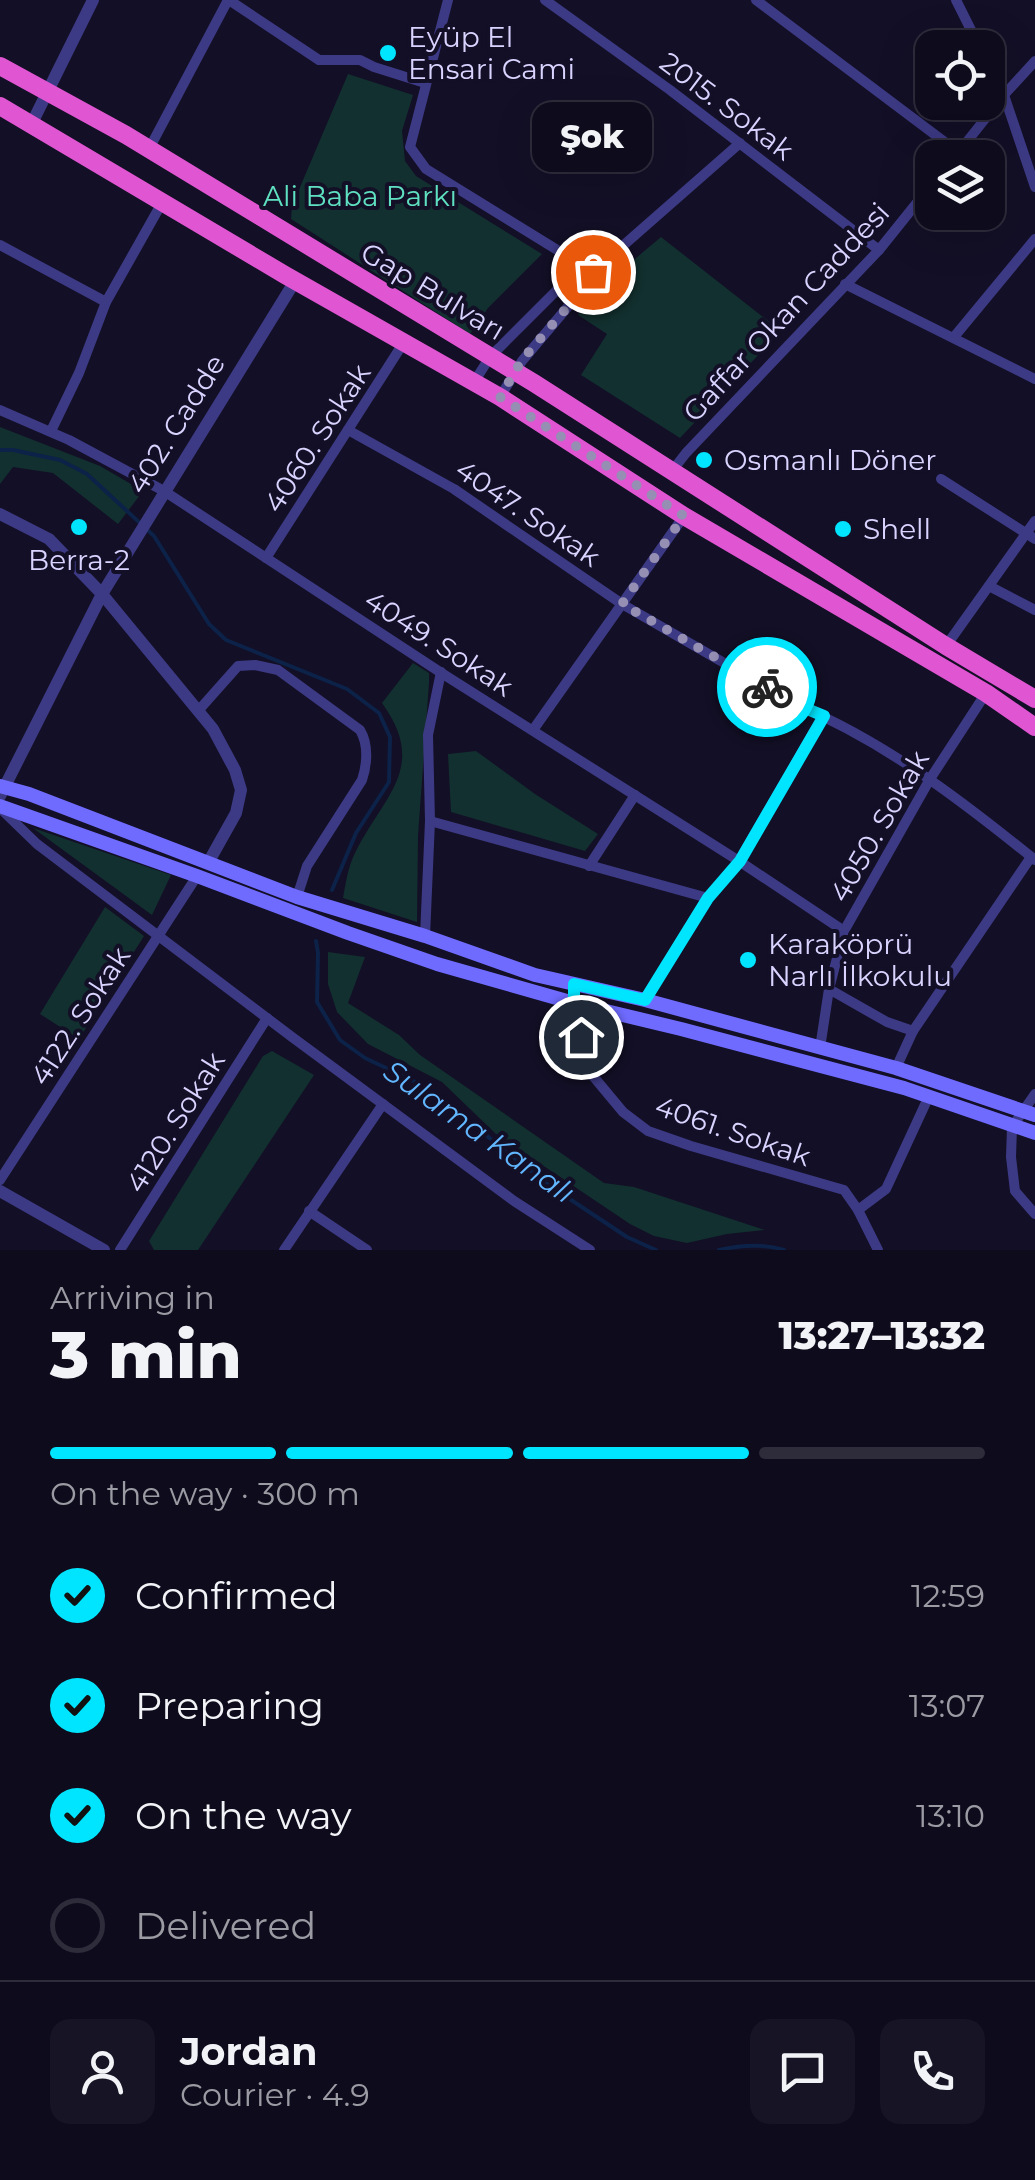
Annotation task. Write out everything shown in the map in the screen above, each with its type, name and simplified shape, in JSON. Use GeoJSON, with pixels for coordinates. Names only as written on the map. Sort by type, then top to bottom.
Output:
{"type":"FeatureCollection","features":[{"type":"Feature","properties":{"kind":"highway","name":"Gap Bulvarı"},"geometry":{"type":"LineString","coordinates":[[0,66],[149,148],[515,372],[1035,700]]}},
{"type":"Feature","properties":{"kind":"highway","name":"Gap Bulvarı"},"geometry":{"type":"LineString","coordinates":[[0,106],[500,397],[684,516],[986,693],[1035,726]]}},
{"type":"Feature","properties":{"kind":"main road"},"geometry":{"type":"LineString","coordinates":[[2,790],[29,794],[297,898],[425,936],[535,975],[645,1000],[896,1068],[1029,1113]]}},
{"type":"Feature","properties":{"kind":"main road"},"geometry":{"type":"LineString","coordinates":[[0,808],[401,952],[574,1004],[929,1096],[1035,1133]]}},
{"type":"Feature","properties":{"kind":"street"},"geometry":{"type":"LineString","coordinates":[[31,124],[93,0]]}},
{"type":"Feature","properties":{"kind":"street"},"geometry":{"type":"LineString","coordinates":[[149,148],[229,0],[319,60],[360,60],[426,83]]}},
{"type":"Feature","properties":{"kind":"street"},"geometry":{"type":"LineString","coordinates":[[448,0],[410,147],[426,170],[593,272]]}},
{"type":"Feature","properties":{"kind":"street","name":"2015. Sokak"},"geometry":{"type":"LineString","coordinates":[[545,0],[880,250]]}},
{"type":"Feature","properties":{"kind":"street"},"geometry":{"type":"LineString","coordinates":[[756,0],[937,140]]}},
{"type":"Feature","properties":{"kind":"street"},"geometry":{"type":"LineString","coordinates":[[956,0],[971,30]]}},
{"type":"Feature","properties":{"kind":"street"},"geometry":{"type":"LineString","coordinates":[[1005,94],[1035,60]]}},
{"type":"Feature","properties":{"kind":"street"},"geometry":{"type":"LineString","coordinates":[[1005,98],[1035,187]]}},
{"type":"Feature","properties":{"kind":"street"},"geometry":{"type":"LineString","coordinates":[[968,140],[984,120]]}},
{"type":"Feature","properties":{"kind":"street"},"geometry":{"type":"LineString","coordinates":[[474,382],[490,357],[565,282],[579,281],[593,272],[740,143]]}},
{"type":"Feature","properties":{"kind":"street"},"geometry":{"type":"LineString","coordinates":[[51,431],[79,373],[106,302],[163,202]]}},
{"type":"Feature","properties":{"kind":"street","name":"Gaffar Okan Caddesi"},"geometry":{"type":"LineString","coordinates":[[672,471],[880,250],[915,206]]}},
{"type":"Feature","properties":{"kind":"street"},"geometry":{"type":"LineString","coordinates":[[954,337],[1035,238]]}},
{"type":"Feature","properties":{"kind":"street"},"geometry":{"type":"LineString","coordinates":[[0,245],[106,302]]}},
{"type":"Feature","properties":{"kind":"street","name":"402. Cadde"},"geometry":{"type":"LineString","coordinates":[[2,790],[102,594],[295,281]]}},
{"type":"Feature","properties":{"kind":"street"},"geometry":{"type":"LineString","coordinates":[[500,397],[522,360],[582,290],[579,281]]}},
{"type":"Feature","properties":{"kind":"street"},"geometry":{"type":"LineString","coordinates":[[846,284],[1035,379]]}},
{"type":"Feature","properties":{"kind":"street","name":"4060. Sokak"},"geometry":{"type":"LineString","coordinates":[[266,558],[404,342]]}},
{"type":"Feature","properties":{"kind":"street","name":"4049. Sokak"},"geometry":{"type":"LineString","coordinates":[[0,410],[51,431],[164,491],[844,932]]}},
{"type":"Feature","properties":{"kind":"street","name":"4047. Sokak"},"geometry":{"type":"LineString","coordinates":[[348,430],[454,489],[622,604],[930,778],[1033,858]]}},
{"type":"Feature","properties":{"kind":"street"},"geometry":{"type":"LineString","coordinates":[[941,479],[1030,536]]}},
{"type":"Feature","properties":{"kind":"street"},"geometry":{"type":"LineString","coordinates":[[0,514],[49,538],[102,594],[213,729],[241,790],[236,813],[208,862]]}},
{"type":"Feature","properties":{"kind":"street"},"geometry":{"type":"LineString","coordinates":[[533,730],[684,516]]}},
{"type":"Feature","properties":{"kind":"street"},"geometry":{"type":"LineString","coordinates":[[946,646],[1030,536],[1035,521]]}},
{"type":"Feature","properties":{"kind":"street"},"geometry":{"type":"LineString","coordinates":[[989,586],[1035,610]]}},
{"type":"Feature","properties":{"kind":"street"},"geometry":{"type":"LineString","coordinates":[[198,711],[238,666],[255,666],[278,670],[360,730],[366,767],[362,780],[306,866],[297,898]]}},
{"type":"Feature","properties":{"kind":"street"},"geometry":{"type":"LineString","coordinates":[[425,936],[430,822],[428,734],[442,672]]}},
{"type":"Feature","properties":{"kind":"street","name":"4050. Sokak"},"geometry":{"type":"LineString","coordinates":[[820,1048],[844,932],[930,778],[986,693]]}},
{"type":"Feature","properties":{"kind":"street"},"geometry":{"type":"LineString","coordinates":[[645,1000],[708,898],[740,861],[824,716]]}},
{"type":"Feature","properties":{"kind":"street"},"geometry":{"type":"LineString","coordinates":[[590,866],[635,794]]}},
{"type":"Feature","properties":{"kind":"street"},"geometry":{"type":"LineString","coordinates":[[0,808],[37,844],[267,1018],[514,1201],[590,1250]]}},
{"type":"Feature","properties":{"kind":"street"},"geometry":{"type":"LineString","coordinates":[[430,822],[708,898]]}},
{"type":"Feature","properties":{"kind":"street"},"geometry":{"type":"LineString","coordinates":[[896,1068],[913,1031],[1033,858]]}},
{"type":"Feature","properties":{"kind":"street","name":"4122. Sokak"},"geometry":{"type":"LineString","coordinates":[[0,1180],[197,876]]}},
{"type":"Feature","properties":{"kind":"street","name":"4061. Sokak"},"geometry":{"type":"LineString","coordinates":[[574,984],[574,1004],[588,1070],[623,1112],[648,1131],[844,1190],[878,1250]]}},
{"type":"Feature","properties":{"kind":"street"},"geometry":{"type":"LineString","coordinates":[[830,989],[888,1022],[913,1031]]}},
{"type":"Feature","properties":{"kind":"street","name":"4120. Sokak"},"geometry":{"type":"LineString","coordinates":[[120,1250],[267,1018]]}},
{"type":"Feature","properties":{"kind":"street"},"geometry":{"type":"LineString","coordinates":[[1035,1094],[1029,1113],[1012,1126],[1011,1157],[1015,1191],[1035,1214]]}},
{"type":"Feature","properties":{"kind":"street"},"geometry":{"type":"LineString","coordinates":[[858,1210],[886,1189],[929,1096]]}},
{"type":"Feature","properties":{"kind":"street"},"geometry":{"type":"LineString","coordinates":[[284,1250],[384,1104]]}},
{"type":"Feature","properties":{"kind":"street"},"geometry":{"type":"LineString","coordinates":[[0,1191],[104,1250]]}},
{"type":"Feature","properties":{"kind":"street"},"geometry":{"type":"LineString","coordinates":[[309,1211],[367,1250]]}},
{"type":"Feature","properties":{"kind":"green space","name":"Ali Baba Parkı"},"geometry":{"type":"Polygon","coordinates":[[[348,74],[413,95],[402,131],[405,161],[416,176],[542,254],[488,308],[470,334],[291,219],[292,206],[348,74]]]}},
{"type":"Feature","properties":{"kind":"green space"},"geometry":{"type":"Polygon","coordinates":[[[661,237],[781,331],[680,438],[581,375],[607,334],[578,315],[599,289],[661,237]]]}},
{"type":"Feature","properties":{"kind":"green space"},"geometry":{"type":"Polygon","coordinates":[[[0,427],[100,466],[143,491],[118,524],[53,473],[13,467],[0,484],[0,427]]]}},
{"type":"Feature","properties":{"kind":"green space"},"geometry":{"type":"Polygon","coordinates":[[[413,663],[429,673],[418,836],[417,922],[343,898],[353,858],[397,781],[402,746],[382,703],[413,663]]]}},
{"type":"Feature","properties":{"kind":"green space"},"geometry":{"type":"Polygon","coordinates":[[[476,751],[598,834],[585,851],[451,812],[448,754],[476,751]]]}},
{"type":"Feature","properties":{"kind":"green space"},"geometry":{"type":"Polygon","coordinates":[[[33,828],[171,875],[152,915],[33,828]]]}},
{"type":"Feature","properties":{"kind":"green space"},"geometry":{"type":"Polygon","coordinates":[[[105,907],[144,936],[79,1039],[40,1014],[105,907]]]}},
{"type":"Feature","properties":{"kind":"green space"},"geometry":{"type":"Polygon","coordinates":[[[328,952],[365,957],[348,1003],[399,1035],[420,1055],[604,1183],[634,1187],[765,1230],[687,1243],[654,1236],[630,1224],[496,1134],[442,1082],[368,1044],[337,1012],[328,984],[328,952]]]}},
{"type":"Feature","properties":{"kind":"green space"},"geometry":{"type":"Polygon","coordinates":[[[272,1051],[314,1075],[198,1250],[154,1250],[149,1241],[263,1056],[272,1051]]]}},
{"type":"Feature","properties":{"kind":"waterway","name":"Sulama Kanalı"},"geometry":{"type":"LineString","coordinates":[[0,450],[60,460],[87,474],[154,536],[209,624],[226,640],[347,689],[379,713],[390,737],[389,782],[356,833],[332,890]]}},
{"type":"Feature","properties":{"kind":"waterway","name":"Sulama Kanalı"},"geometry":{"type":"LineString","coordinates":[[316,941],[317,1002],[340,1040],[365,1058],[426,1087],[547,1184],[627,1237],[656,1250]]}},
{"type":"Feature","properties":{"kind":"waterway","name":"Sulama Kanalı"},"geometry":{"type":"LineString","coordinates":[[719,1250],[751,1246],[784,1250]]}},
{"type":"Feature","properties":{"kind":"way so far"},"geometry":{"type":"LineString","coordinates":[[593,272],[579,281],[582,290],[522,360],[500,397],[684,516],[622,604],[767,687]]}},
{"type":"Feature","properties":{"kind":"place","name":"Eyüp El Ensari Cami"},"geometry":{"type":"Point","coordinates":[388,53]}},
{"type":"Feature","properties":{"kind":"place","name":"Şok"},"geometry":{"type":"Point","coordinates":[593,272]}},
{"type":"Feature","properties":{"kind":"place","name":"Osmanlı Döner"},"geometry":{"type":"Point","coordinates":[704,460]}},
{"type":"Feature","properties":{"kind":"place","name":"Berra-2"},"geometry":{"type":"Point","coordinates":[79,527]}},
{"type":"Feature","properties":{"kind":"place","name":"Shell"},"geometry":{"type":"Point","coordinates":[843,529]}},
{"type":"Feature","properties":{"kind":"place","name":"Karaköprü Narlı İlkokulu"},"geometry":{"type":"Point","coordinates":[748,960]}},
{"type":"Feature","properties":{"kind":"route"},"geometry":{"type":"LineString","coordinates":[[581,1037],[574,984],[645,1000],[708,898],[740,861],[824,716],[767,687]]}}]}
